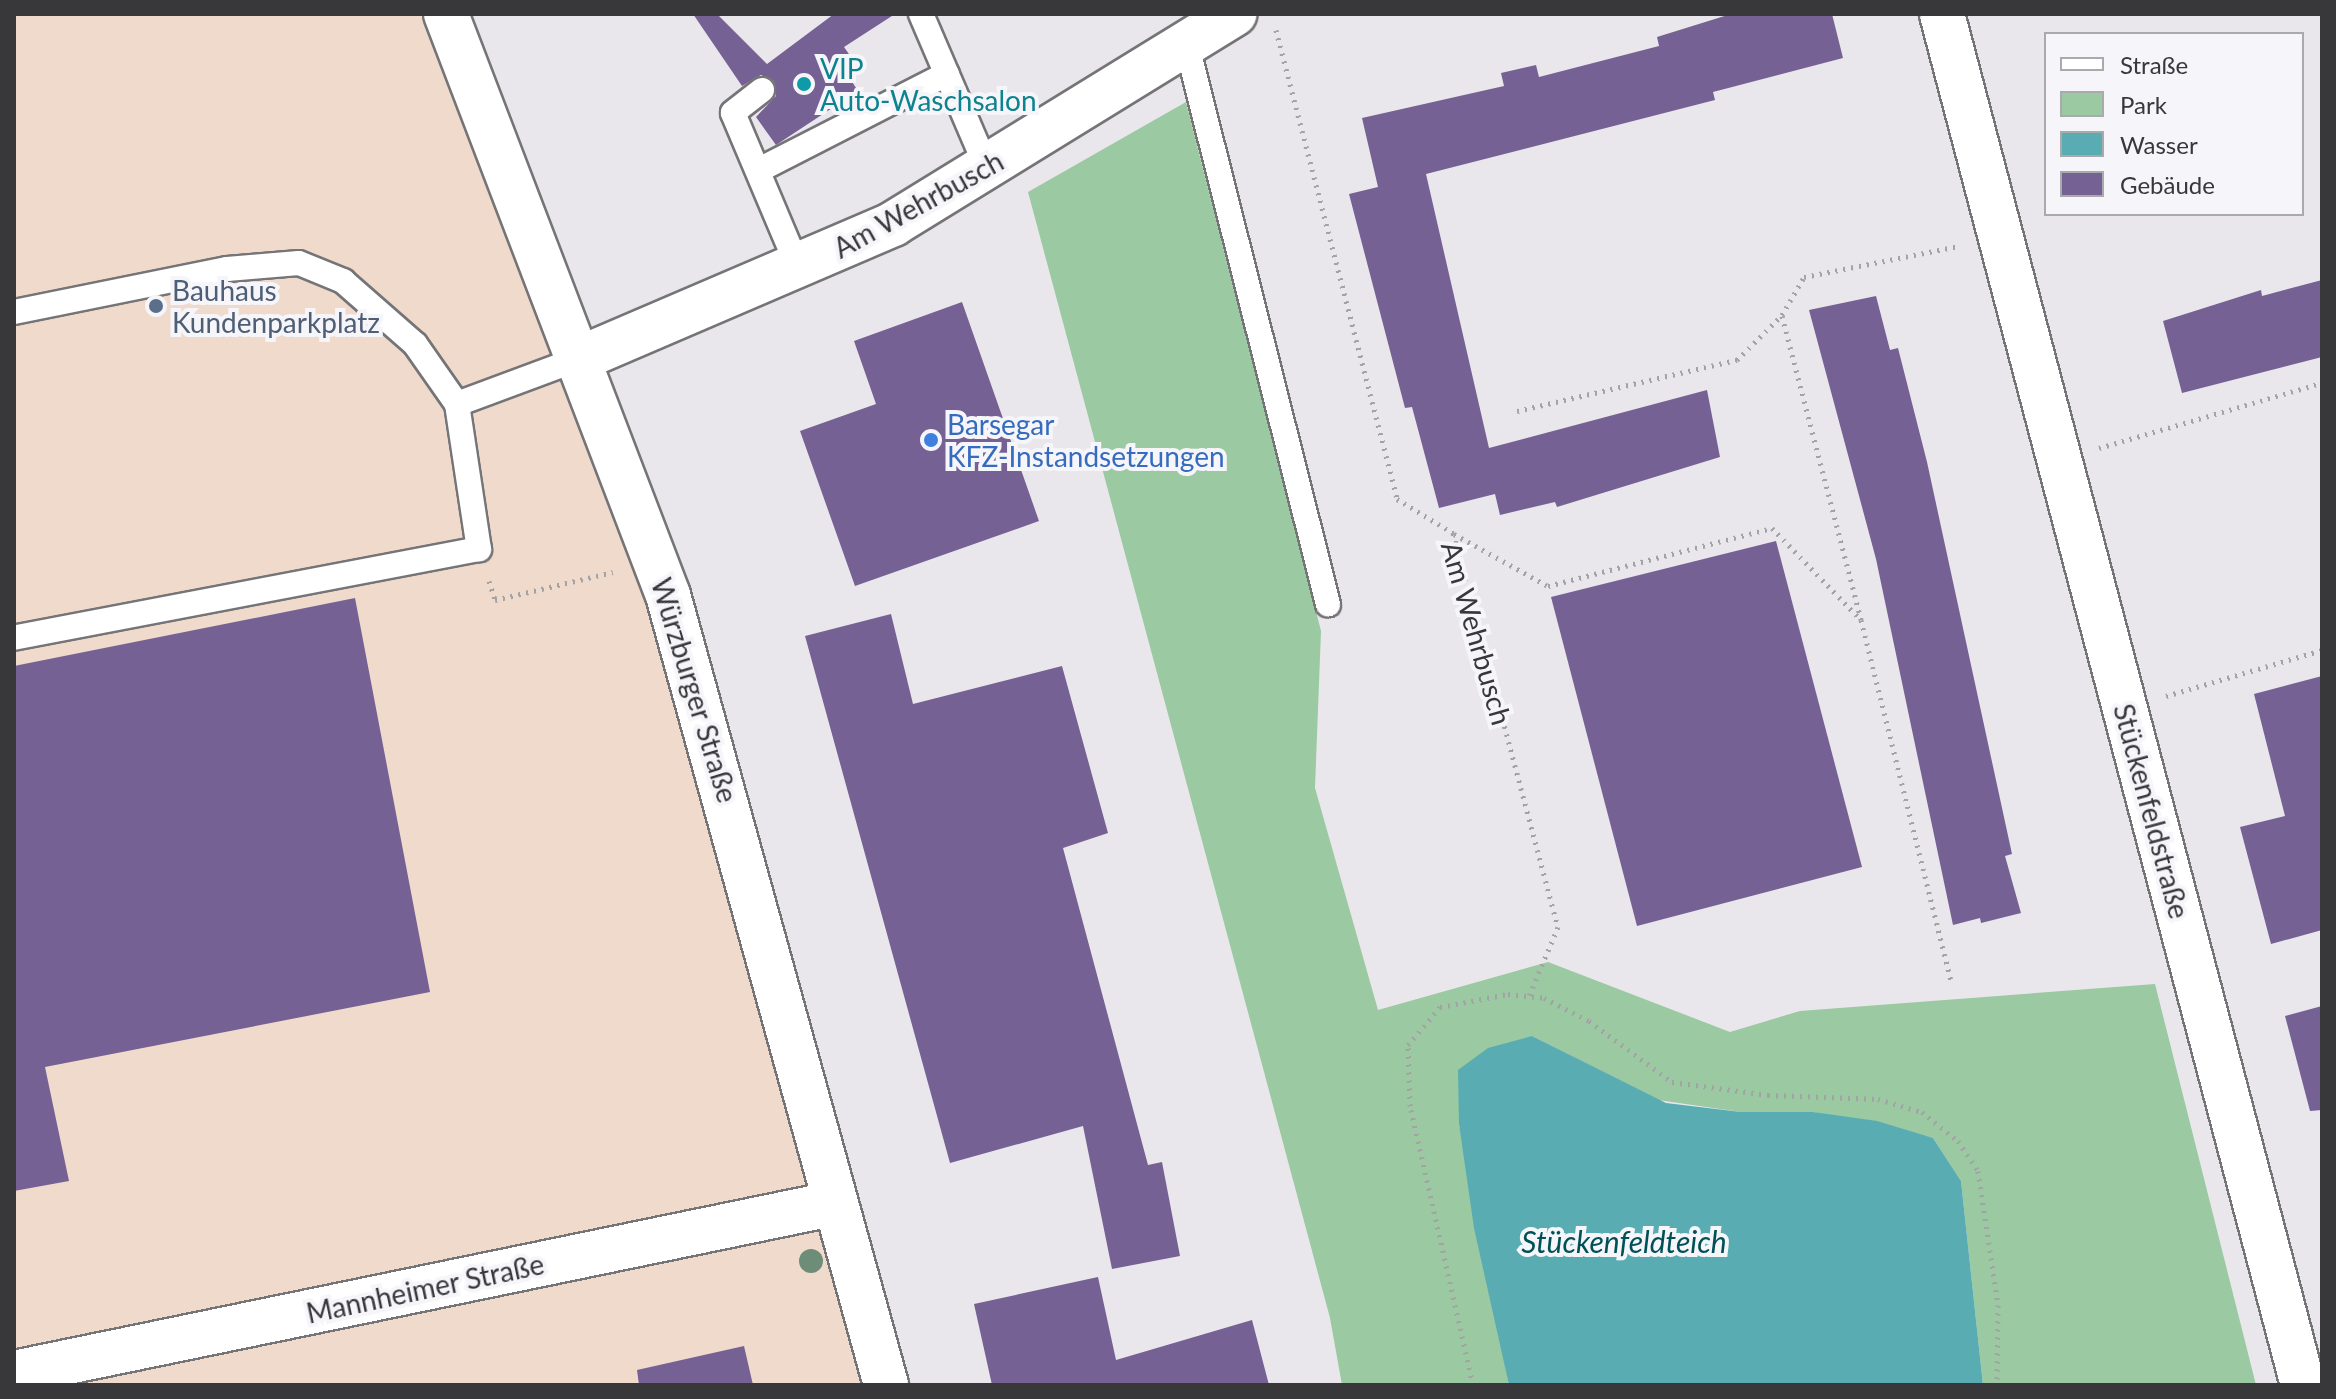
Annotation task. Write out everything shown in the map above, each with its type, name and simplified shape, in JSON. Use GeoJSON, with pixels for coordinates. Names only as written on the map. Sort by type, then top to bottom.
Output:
{"type":"FeatureCollection","features":[{"type":"Feature","properties":{"kind":"street","name":"Würzburger Straße"},"geometry":{"type":"LineString","coordinates":[[446,14],[581,358],[656,562],[738,832],[886,1385]]}},
{"type":"Feature","properties":{"kind":"street","name":"Am Wehrbusch"},"geometry":{"type":"LineString","coordinates":[[581,358],[893,224],[1235,14]]}},
{"type":"Feature","properties":{"kind":"street","name":"Stückenfeldstraße"},"geometry":{"type":"LineString","coordinates":[[1942,14],[2303,1385]]}},
{"type":"Feature","properties":{"kind":"street","name":"Mannheimer Straße"},"geometry":{"type":"LineString","coordinates":[[14,1373],[836,1203]]}},
{"type":"Feature","properties":{"kind":"lane"},"geometry":{"type":"LineString","coordinates":[[921,14],[987,168]]}},
{"type":"Feature","properties":{"kind":"lane"},"geometry":{"type":"LineString","coordinates":[[1187,46],[1328,604]]}},
{"type":"Feature","properties":{"kind":"lane"},"geometry":{"type":"LineString","coordinates":[[759,170],[947,74]]}},
{"type":"Feature","properties":{"kind":"lane"},"geometry":{"type":"LineString","coordinates":[[762,90],[733,113],[798,267]]}},
{"type":"Feature","properties":{"kind":"lane"},"geometry":{"type":"LineString","coordinates":[[14,312],[227,269],[299,263],[343,281],[415,344],[457,404],[479,549],[14,638]]}},
{"type":"Feature","properties":{"kind":"lane"},"geometry":{"type":"LineString","coordinates":[[457,404],[581,358]]}},
{"type":"Feature","properties":{"kind":"path","name":"Am Wehrbusch"},"geometry":{"type":"LineString","coordinates":[[1272,14],[1397,499],[1453,533],[1558,927],[1529,996]]}},
{"type":"Feature","properties":{"kind":"path"},"geometry":{"type":"LineString","coordinates":[[1517,411],[1737,360],[1782,315],[1804,277],[2001,237]]}},
{"type":"Feature","properties":{"kind":"path"},"geometry":{"type":"LineString","coordinates":[[1782,315],[1951,980]]}},
{"type":"Feature","properties":{"kind":"path"},"geometry":{"type":"LineString","coordinates":[[2060,459],[2322,383]]}},
{"type":"Feature","properties":{"kind":"path"},"geometry":{"type":"LineString","coordinates":[[1453,533],[1548,586],[1772,528],[1861,620]]}},
{"type":"Feature","properties":{"kind":"path"},"geometry":{"type":"LineString","coordinates":[[479,549],[495,600],[656,562]]}},
{"type":"Feature","properties":{"kind":"path"},"geometry":{"type":"LineString","coordinates":[[2125,708],[2322,650]]}},
{"type":"Feature","properties":{"kind":"path"},"geometry":{"type":"LineString","coordinates":[[1473,1385],[1410,1106],[1408,1045],[1440,1007],[1508,994],[1529,996],[1589,1021],[1672,1082],[1878,1099],[1922,1112],[1958,1141],[1978,1171],[1991,1233],[1997,1385]]}},
{"type":"Feature","properties":{"kind":"shaded area"},"geometry":{"type":"Polygon","coordinates":[[[14,14],[446,14],[581,358],[886,1385],[14,1385],[14,14]]]}},
{"type":"Feature","properties":{"kind":"green space"},"geometry":{"type":"Polygon","coordinates":[[[1186,102],[1321,631],[1315,788],[1378,1010],[1548,962],[1730,1032],[1800,1011],[2155,984],[2256,1385],[1983,1385],[1961,1181],[1933,1138],[1813,1112],[1741,1112],[1658,1100],[1532,1036],[1459,1124],[1509,1385],[1342,1385],[1330,1318],[1028,192],[1186,102]]]}},
{"type":"Feature","properties":{"kind":"water","name":"Stückenfeldteich"},"geometry":{"type":"Polygon","coordinates":[[[1532,1036],[1666,1103],[1741,1112],[1813,1112],[1877,1121],[1933,1138],[1961,1181],[1983,1385],[1509,1385],[1474,1228],[1459,1124],[1458,1070],[1488,1048],[1532,1036]]]}},
{"type":"Feature","properties":{"kind":"building","name":"VIP Auto-Waschsalon"},"geometry":{"type":"Polygon","coordinates":[[[693,14],[717,14],[767,64],[834,14],[895,14],[844,47],[858,67],[847,74],[858,91],[776,145],[756,117],[776,96],[774,81],[761,75],[742,86],[693,14]]]}},
{"type":"Feature","properties":{"kind":"building"},"geometry":{"type":"Polygon","coordinates":[[[1731,14],[1832,14],[1843,58],[1713,92],[1715,100],[1426,174],[1489,448],[1707,390],[1720,457],[1557,507],[1555,502],[1500,515],[1495,494],[1439,508],[1412,407],[1405,408],[1349,194],[1378,187],[1362,118],[1504,86],[1501,73],[1536,65],[1539,77],[1659,46],[1657,37],[1731,14]]]}},
{"type":"Feature","properties":{"kind":"building"},"geometry":{"type":"Polygon","coordinates":[[[2322,280],[2322,357],[2182,393],[2163,321],[2261,290],[2262,296],[2322,280]]]}},
{"type":"Feature","properties":{"kind":"building"},"geometry":{"type":"Polygon","coordinates":[[[1876,296],[1890,350],[1898,348],[1927,462],[2012,854],[2005,856],[2021,913],[1981,923],[1980,918],[1953,925],[1876,559],[1809,310],[1876,296]]]}},
{"type":"Feature","properties":{"kind":"building"},"geometry":{"type":"Polygon","coordinates":[[[962,302],[1039,521],[855,586],[800,431],[876,404],[854,341],[962,302]]]}},
{"type":"Feature","properties":{"kind":"building"},"geometry":{"type":"Polygon","coordinates":[[[1776,541],[1862,867],[1637,926],[1551,597],[1776,541]]]}},
{"type":"Feature","properties":{"kind":"building"},"geometry":{"type":"Polygon","coordinates":[[[355,598],[430,992],[45,1067],[69,1181],[14,1191],[14,666],[355,598]]]}},
{"type":"Feature","properties":{"kind":"building"},"geometry":{"type":"Polygon","coordinates":[[[891,614],[913,704],[1062,666],[1108,833],[1063,848],[1148,1165],[1162,1162],[1180,1256],[1112,1269],[1083,1126],[950,1163],[805,636],[891,614]]]}},
{"type":"Feature","properties":{"kind":"building"},"geometry":{"type":"Polygon","coordinates":[[[2322,676],[2322,930],[2271,944],[2240,827],[2285,816],[2254,694],[2322,676]]]}},
{"type":"Feature","properties":{"kind":"building"},"geometry":{"type":"Polygon","coordinates":[[[2322,1006],[2322,1110],[2310,1111],[2285,1016],[2322,1006]]]}},
{"type":"Feature","properties":{"kind":"building"},"geometry":{"type":"Polygon","coordinates":[[[1098,1277],[1116,1360],[1252,1320],[1269,1385],[992,1385],[974,1304],[1098,1277]]]}},
{"type":"Feature","properties":{"kind":"building"},"geometry":{"type":"Polygon","coordinates":[[[744,1346],[753,1385],[639,1385],[637,1370],[744,1346]]]}},
{"type":"Feature","properties":{"kind":"place","name":"VIP Auto-Waschsalon"},"geometry":{"type":"Point","coordinates":[804,84]}},
{"type":"Feature","properties":{"kind":"place","name":"Bauhaus Kundenparkplatz"},"geometry":{"type":"Point","coordinates":[156,306]}},
{"type":"Feature","properties":{"kind":"place","name":"Barsegar KFZ-Instandsetzungen"},"geometry":{"type":"Point","coordinates":[931,440]}}]}
